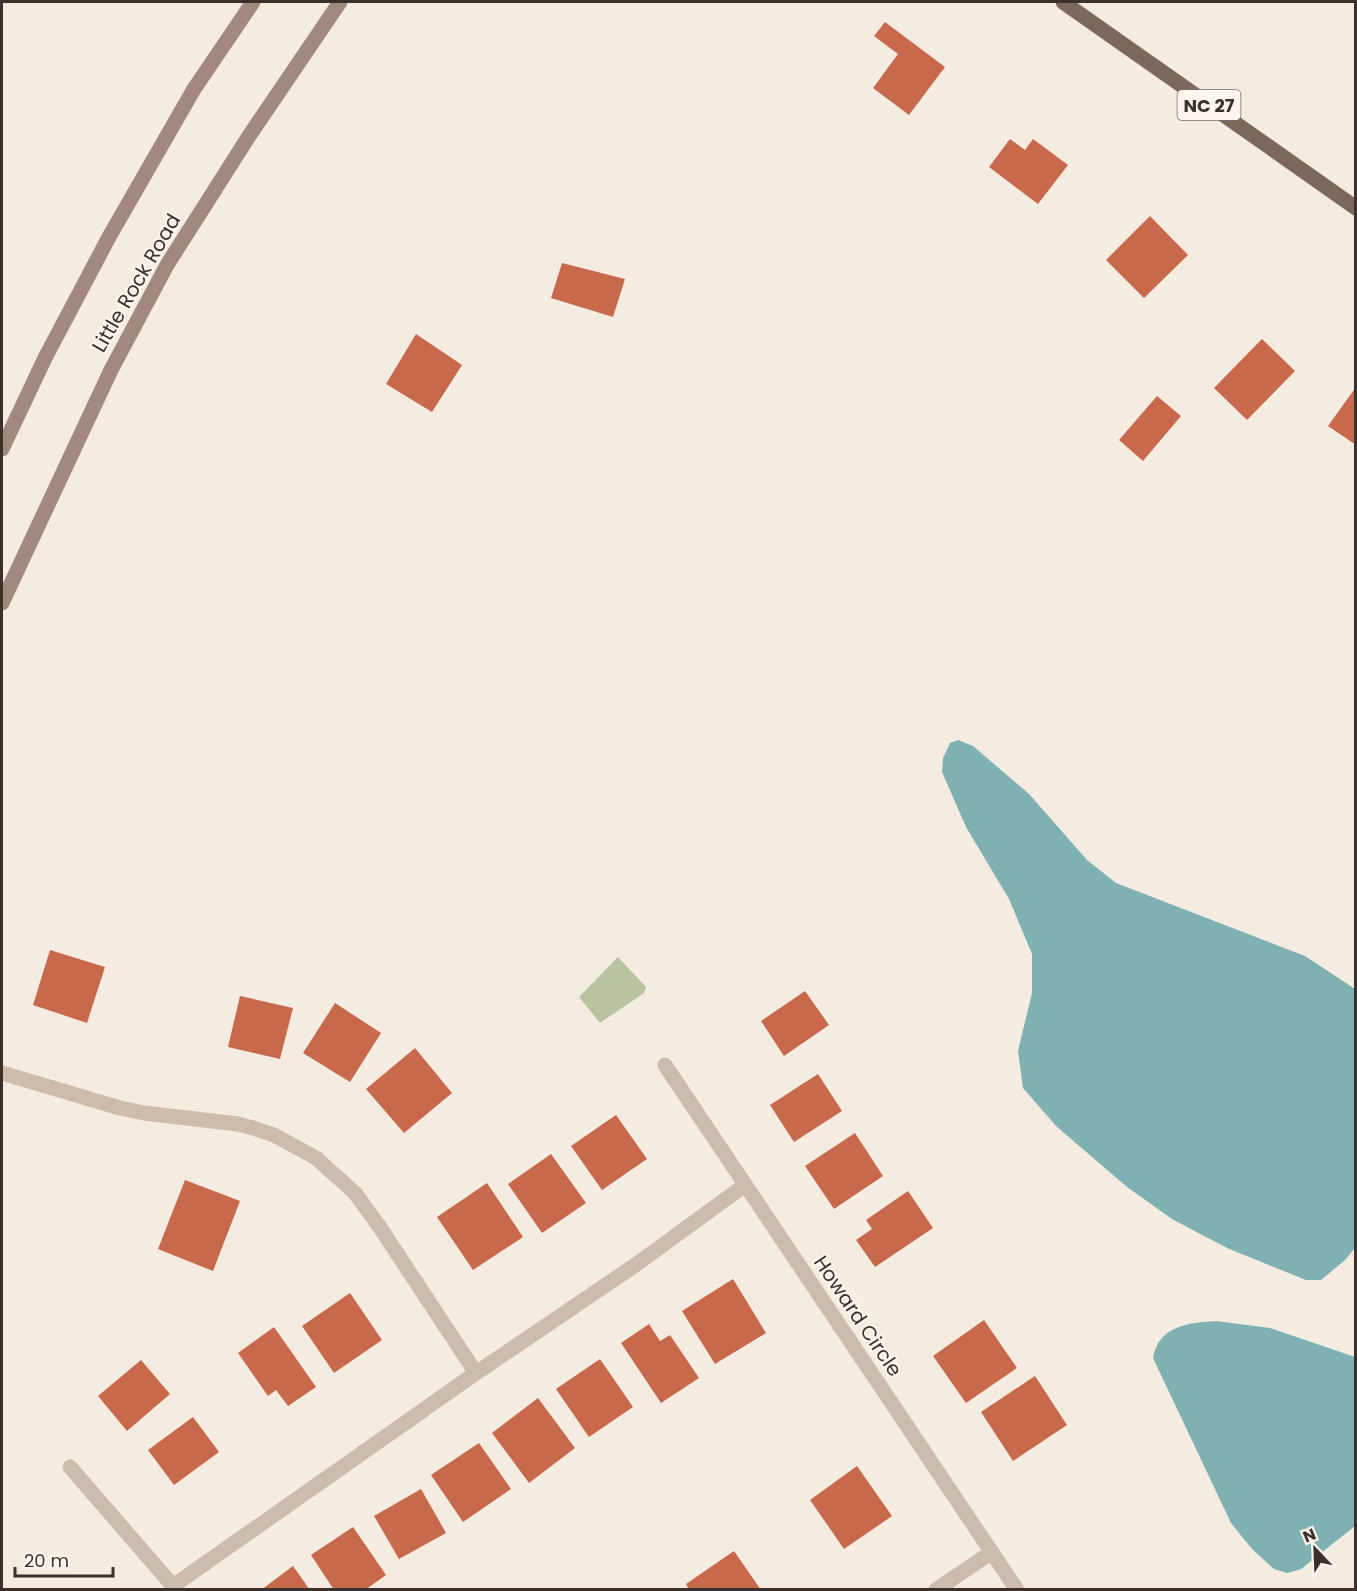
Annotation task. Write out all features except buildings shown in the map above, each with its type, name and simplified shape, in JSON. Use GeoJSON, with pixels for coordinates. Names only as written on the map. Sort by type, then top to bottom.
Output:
{"type":"FeatureCollection","features":[{"type":"Feature","properties":{"kind":"main road"},"geometry":{"type":"LineString","coordinates":[[2,449],[45,358],[109,237],[194,89],[253,2]]}},
{"type":"Feature","properties":{"kind":"main road","name":"Little Rock Road"},"geometry":{"type":"LineString","coordinates":[[2,603],[111,370],[167,265],[249,136],[340,2]]}},
{"type":"Feature","properties":{"kind":"main road","name":"NC 27"},"geometry":{"type":"LineString","coordinates":[[1063,2],[1356,208]]}},
{"type":"Feature","properties":{"kind":"street","name":"Howard Circle"},"geometry":{"type":"LineString","coordinates":[[664,1065],[1017,1590]]}},
{"type":"Feature","properties":{"kind":"street"},"geometry":{"type":"LineString","coordinates":[[2,1072],[120,1108],[238,1124],[274,1135],[316,1158],[355,1193],[476,1372]]}},
{"type":"Feature","properties":{"kind":"street"},"geometry":{"type":"LineString","coordinates":[[70,1467],[174,1588],[476,1372],[634,1266],[745,1185]]}},
{"type":"Feature","properties":{"kind":"street"},"geometry":{"type":"LineString","coordinates":[[936,1590],[992,1552]]}},
{"type":"Feature","properties":{"kind":"green space"},"geometry":{"type":"Polygon","coordinates":[[[618,957],[646,987],[644,993],[600,1023],[579,997],[618,957]]]}},
{"type":"Feature","properties":{"kind":"water"},"geometry":{"type":"Polygon","coordinates":[[[958,740],[973,746],[1029,794],[1087,860],[1116,883],[1305,956],[1355,989],[1355,1248],[1345,1260],[1321,1280],[1306,1280],[1227,1248],[1172,1219],[1127,1187],[1056,1126],[1023,1088],[1018,1051],[1032,993],[1032,954],[1009,899],[966,827],[942,772],[943,758],[950,743],[958,740]]]}},
{"type":"Feature","properties":{"kind":"water"},"geometry":{"type":"Polygon","coordinates":[[[1216,1321],[1270,1328],[1355,1357],[1355,1526],[1301,1569],[1287,1573],[1274,1569],[1252,1549],[1231,1523],[1153,1358],[1156,1347],[1168,1332],[1186,1325],[1216,1321]]]}}]}
